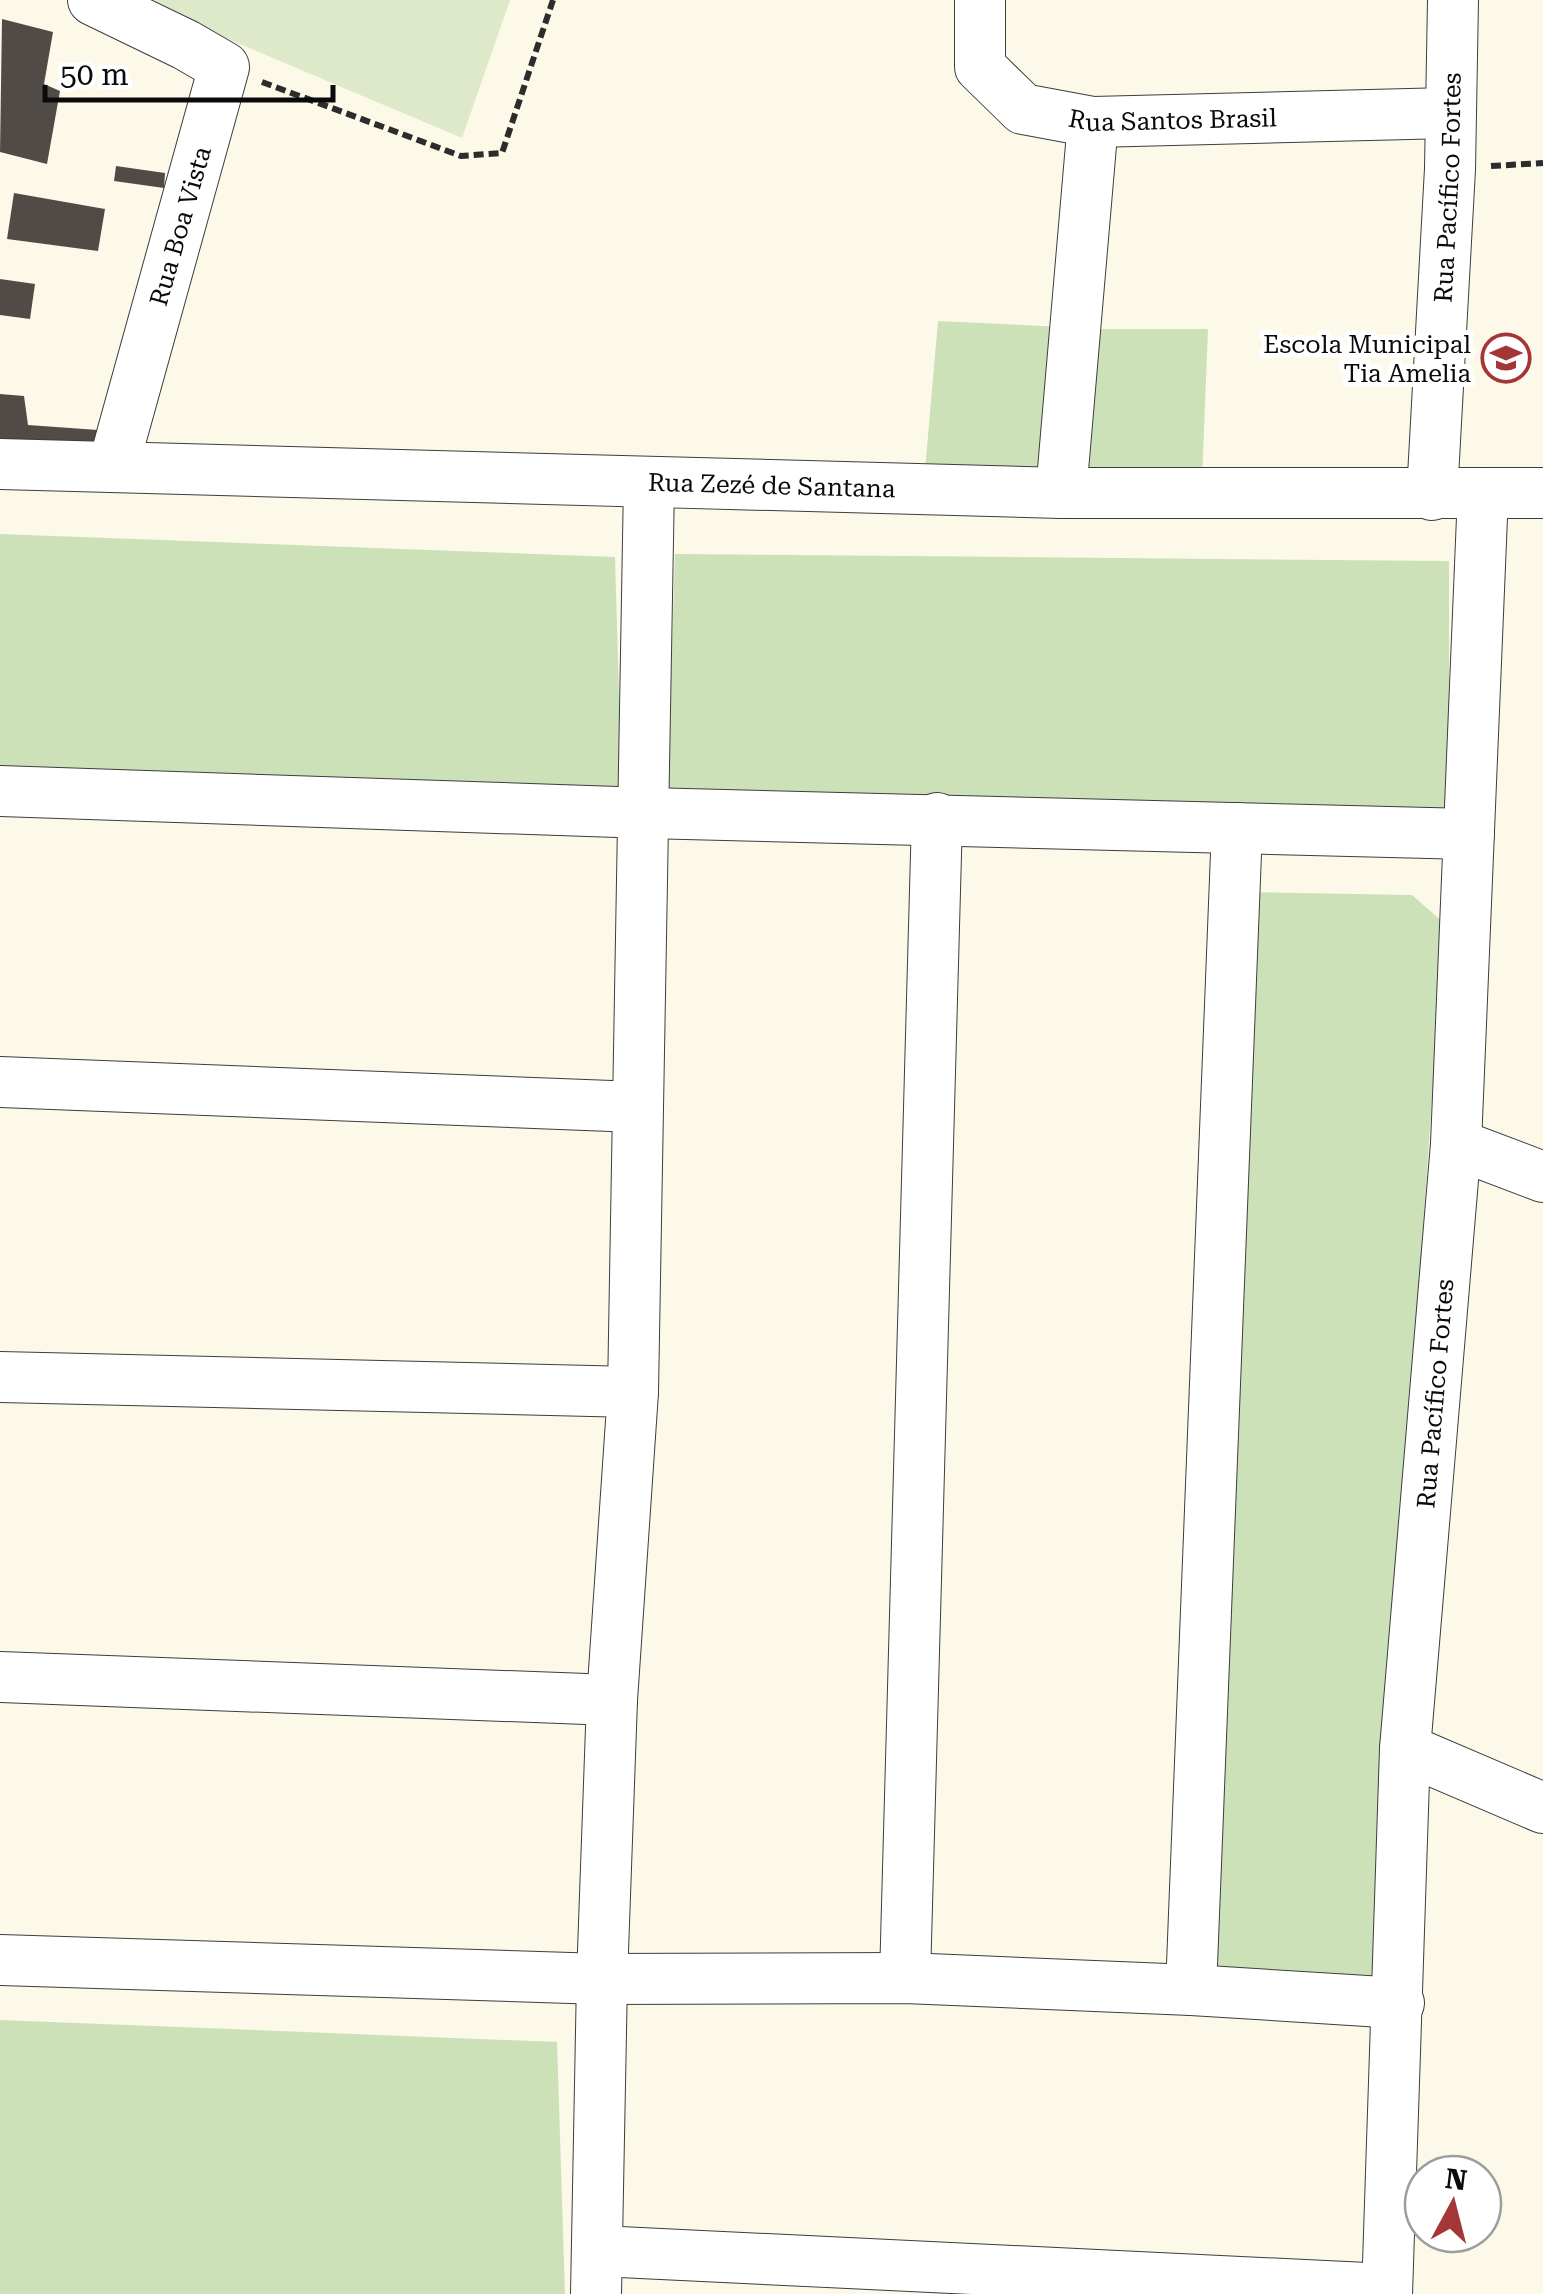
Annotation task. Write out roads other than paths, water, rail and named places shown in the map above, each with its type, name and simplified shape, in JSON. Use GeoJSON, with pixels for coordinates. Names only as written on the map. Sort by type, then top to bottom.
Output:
{"type":"FeatureCollection","features":[{"type":"Feature","properties":{"kind":"street","name":"Rua Boa Vista"},"geometry":{"type":"LineString","coordinates":[[94,0],[224,67],[112,467]]}},
{"type":"Feature","properties":{"kind":"street","name":"Rua Santos Brasil"},"geometry":{"type":"LineString","coordinates":[[980,0],[980,67],[1023,109],[1093,122],[1450,113]]}},
{"type":"Feature","properties":{"kind":"street","name":"Rua Pacífico Fortes"},"geometry":{"type":"LineString","coordinates":[[1432,495],[1450,169],[1453,0]]}},
{"type":"Feature","properties":{"kind":"street"},"geometry":{"type":"LineString","coordinates":[[1061,492],[1093,122]]}},
{"type":"Feature","properties":{"kind":"street","name":"Rua Zezé de Santana"},"geometry":{"type":"LineString","coordinates":[[0,464],[1061,492],[1543,493]]}},
{"type":"Feature","properties":{"kind":"street"},"geometry":{"type":"LineString","coordinates":[[650,483],[633,1392],[612,1700],[602,1979],[598,2272],[1387,2292]]}},
{"type":"Feature","properties":{"kind":"street","name":"Rua Pacífico Fortes"},"geometry":{"type":"LineString","coordinates":[[1387,2292],[1405,1749],[1456,1144],[1483,493]]}},
{"type":"Feature","properties":{"kind":"street"},"geometry":{"type":"LineString","coordinates":[[0,791],[646,813],[1469,834]]}},
{"type":"Feature","properties":{"kind":"street"},"geometry":{"type":"LineString","coordinates":[[905,1978],[937,818]]}},
{"type":"Feature","properties":{"kind":"street"},"geometry":{"type":"LineString","coordinates":[[1191,1990],[1237,828]]}},
{"type":"Feature","properties":{"kind":"street"},"geometry":{"type":"LineString","coordinates":[[0,1082],[637,1107]]}},
{"type":"Feature","properties":{"kind":"street"},"geometry":{"type":"LineString","coordinates":[[1456,1144],[1543,1177]]}},
{"type":"Feature","properties":{"kind":"street"},"geometry":{"type":"LineString","coordinates":[[0,1378],[633,1392]]}},
{"type":"Feature","properties":{"kind":"street"},"geometry":{"type":"LineString","coordinates":[[0,1677],[612,1700]]}},
{"type":"Feature","properties":{"kind":"street"},"geometry":{"type":"LineString","coordinates":[[1405,1749],[1543,1808]]}},
{"type":"Feature","properties":{"kind":"street"},"geometry":{"type":"LineString","coordinates":[[0,1960],[602,1979],[905,1978],[1398,2003]]}},
{"type":"Feature","properties":{"kind":"place","name":"Escola Municipal Tia Amelia"},"geometry":{"type":"Point","coordinates":[1506,358]}}]}
